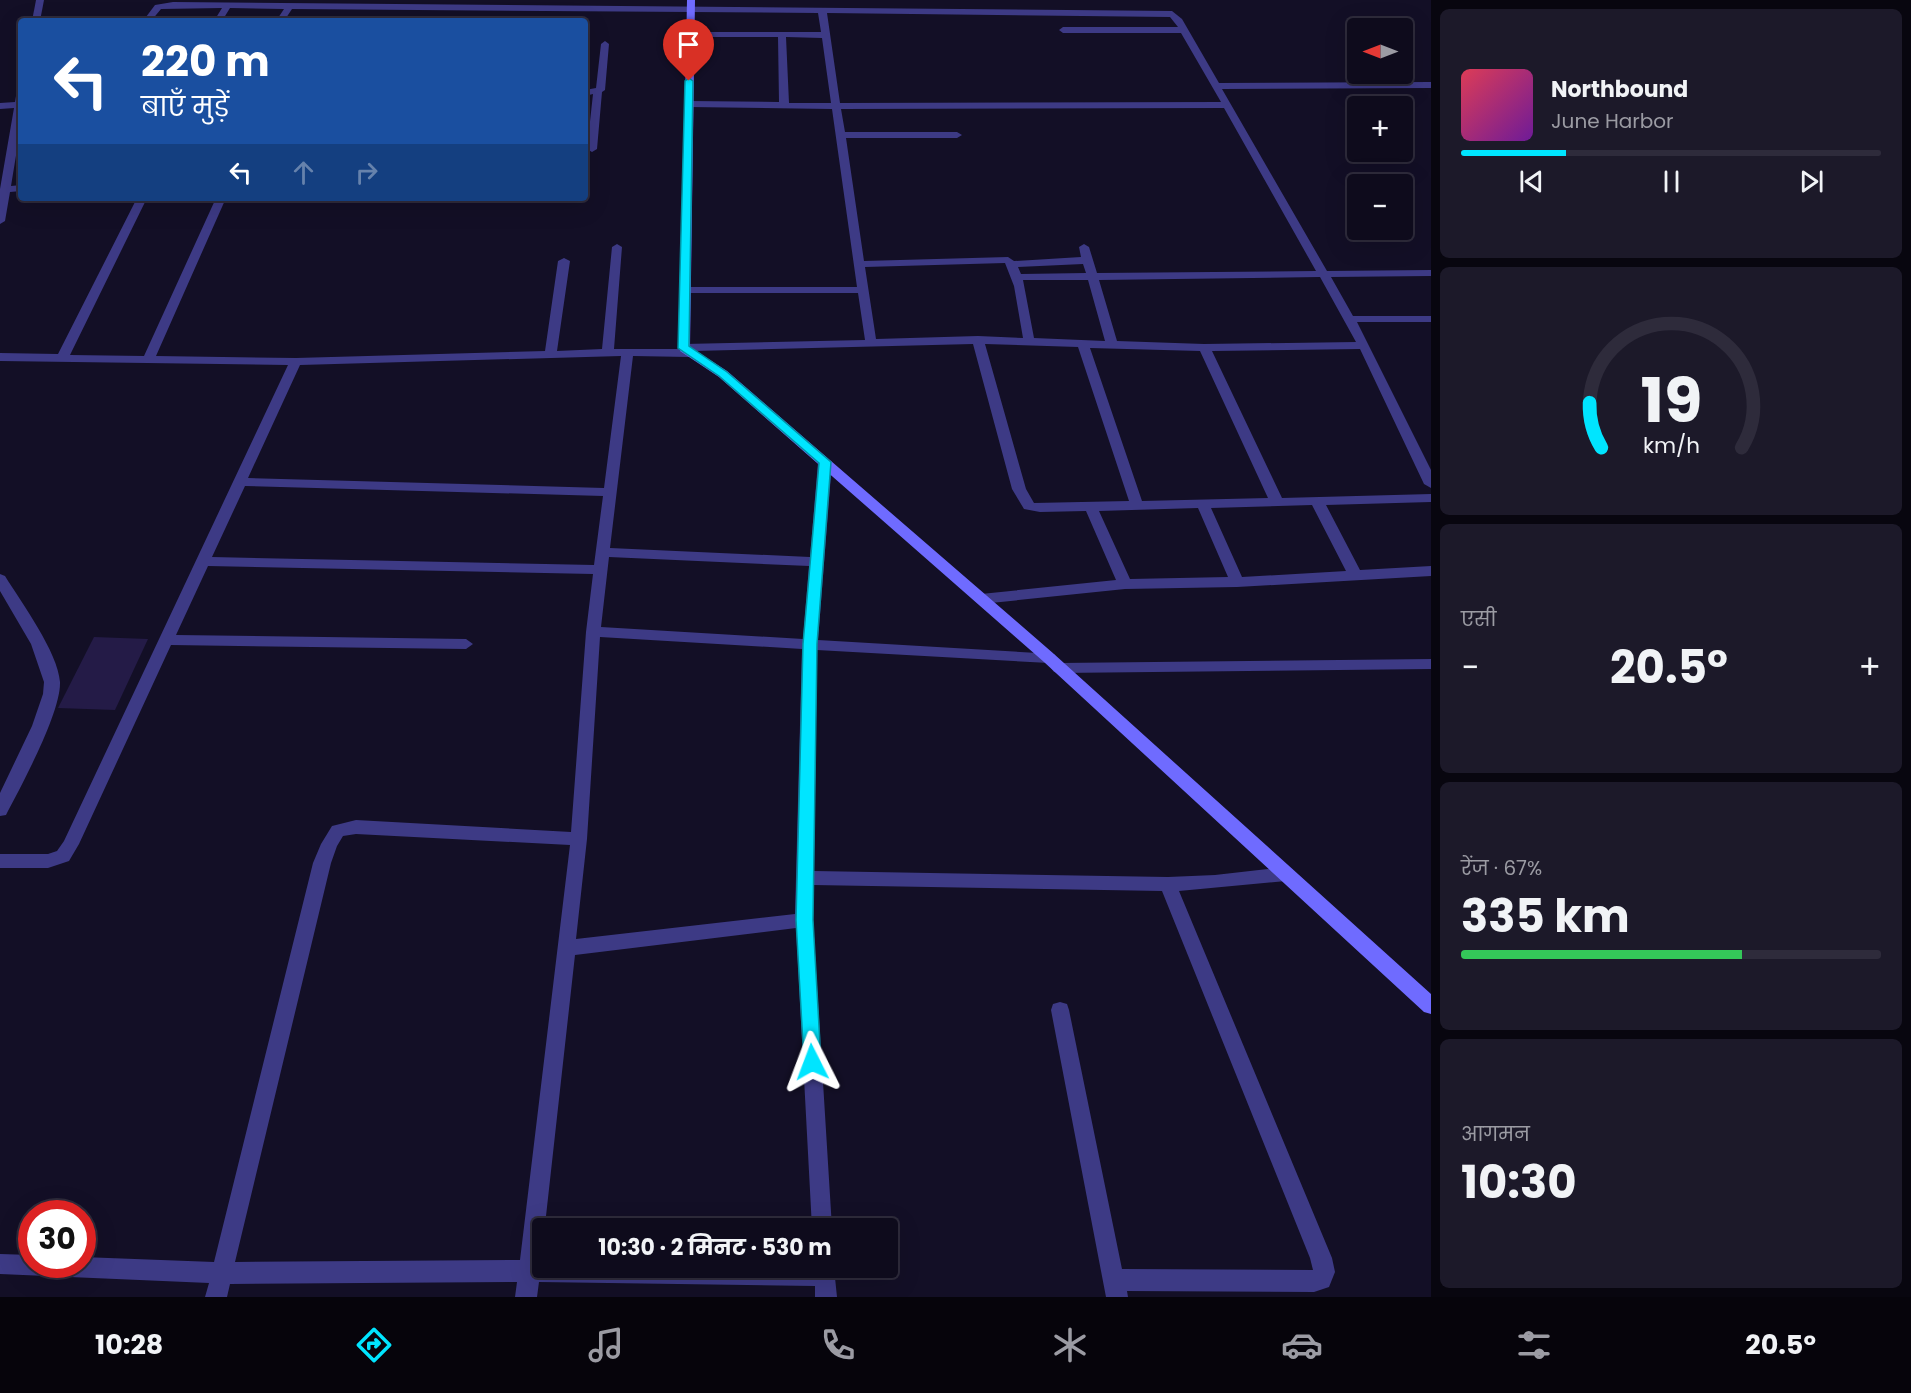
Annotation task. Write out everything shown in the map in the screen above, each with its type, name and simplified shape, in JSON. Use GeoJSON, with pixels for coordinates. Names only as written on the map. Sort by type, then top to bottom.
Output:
{"type":"FeatureCollection","features":[{"type":"Feature","properties":{"kind":"street"},"geometry":{"type":"LineString","coordinates":[[37,18],[40,0]]}},
{"type":"Feature","properties":{"kind":"street"},"geometry":{"type":"LineString","coordinates":[[150,18],[162,5],[392,3],[539,7],[691,4],[822,9],[1166,13],[1174,15],[1229,105],[1364,345],[1425,457],[1431,484]]}},
{"type":"Feature","properties":{"kind":"street"},"geometry":{"type":"LineString","coordinates":[[686,350],[685,290],[691,4]]}},
{"type":"Feature","properties":{"kind":"street"},"geometry":{"type":"LineString","coordinates":[[220,18],[228,5]]}},
{"type":"Feature","properties":{"kind":"street"},"geometry":{"type":"LineString","coordinates":[[282,18],[290,5]]}},
{"type":"Feature","properties":{"kind":"street"},"geometry":{"type":"LineString","coordinates":[[537,18],[539,7]]}},
{"type":"Feature","properties":{"kind":"street"},"geometry":{"type":"LineString","coordinates":[[822,9],[871,343]]}},
{"type":"Feature","properties":{"kind":"street"},"geometry":{"type":"LineString","coordinates":[[1063,30],[1185,30]]}},
{"type":"Feature","properties":{"kind":"street"},"geometry":{"type":"LineString","coordinates":[[690,34],[825,35]]}},
{"type":"Feature","properties":{"kind":"street"},"geometry":{"type":"LineString","coordinates":[[782,35],[784,105]]}},
{"type":"Feature","properties":{"kind":"street"},"geometry":{"type":"LineString","coordinates":[[592,149],[605,44]]}},
{"type":"Feature","properties":{"kind":"street"},"geometry":{"type":"LineString","coordinates":[[1218,86],[1431,85]]}},
{"type":"Feature","properties":{"kind":"street"},"geometry":{"type":"LineString","coordinates":[[588,93],[598,93]]}},
{"type":"Feature","properties":{"kind":"street"},"geometry":{"type":"LineString","coordinates":[[0,106],[18,102]]}},
{"type":"Feature","properties":{"kind":"street"},"geometry":{"type":"LineString","coordinates":[[689,104],[1229,105]]}},
{"type":"Feature","properties":{"kind":"street"},"geometry":{"type":"LineString","coordinates":[[0,221],[18,113]]}},
{"type":"Feature","properties":{"kind":"street"},"geometry":{"type":"LineString","coordinates":[[840,135],[957,135]]}},
{"type":"Feature","properties":{"kind":"street"},"geometry":{"type":"LineString","coordinates":[[5,189],[18,188]]}},
{"type":"Feature","properties":{"kind":"street"},"geometry":{"type":"LineString","coordinates":[[62,358],[140,201]]}},
{"type":"Feature","properties":{"kind":"street"},"geometry":{"type":"LineString","coordinates":[[148,360],[220,201]]}},
{"type":"Feature","properties":{"kind":"street"},"geometry":{"type":"LineString","coordinates":[[608,353],[617,247]]}},
{"type":"Feature","properties":{"kind":"street"},"geometry":{"type":"LineString","coordinates":[[1084,247],[1112,344]]}},
{"type":"Feature","properties":{"kind":"street"},"geometry":{"type":"LineString","coordinates":[[859,264],[1003,259],[1013,264],[1089,260]]}},
{"type":"Feature","properties":{"kind":"street"},"geometry":{"type":"LineString","coordinates":[[550,355],[564,261]]}},
{"type":"Feature","properties":{"kind":"street"},"geometry":{"type":"LineString","coordinates":[[1013,264],[1029,341]]}},
{"type":"Feature","properties":{"kind":"street"},"geometry":{"type":"LineString","coordinates":[[1016,277],[1431,273]]}},
{"type":"Feature","properties":{"kind":"street"},"geometry":{"type":"LineString","coordinates":[[685,290],[863,290]]}},
{"type":"Feature","properties":{"kind":"street"},"geometry":{"type":"LineString","coordinates":[[1349,319],[1431,319]]}},
{"type":"Feature","properties":{"kind":"street"},"geometry":{"type":"LineString","coordinates":[[0,357],[296,362],[978,340],[1204,348],[1364,345]]}},
{"type":"Feature","properties":{"kind":"street"},"geometry":{"type":"LineString","coordinates":[[978,340],[1023,499],[1029,506],[1040,508],[1091,507],[1431,498]]}},
{"type":"Feature","properties":{"kind":"street"},"geometry":{"type":"LineString","coordinates":[[1083,343],[1137,506]]}},
{"type":"Feature","properties":{"kind":"street"},"geometry":{"type":"LineString","coordinates":[[1204,348],[1277,502]]}},
{"type":"Feature","properties":{"kind":"street"},"geometry":{"type":"LineString","coordinates":[[686,350],[708,362],[723,374],[1054,663],[1431,1006]]}},
{"type":"Feature","properties":{"kind":"street"},"geometry":{"type":"LineString","coordinates":[[526,1297],[527,1271],[579,839],[593,632],[627,352]]}},
{"type":"Feature","properties":{"kind":"street"},"geometry":{"type":"LineString","coordinates":[[0,861],[48,861],[63,856],[71,844],[296,362]]}},
{"type":"Feature","properties":{"kind":"street"},"geometry":{"type":"LineString","coordinates":[[821,1218],[804,920],[810,644],[825,462]]}},
{"type":"Feature","properties":{"kind":"street"},"geometry":{"type":"LineString","coordinates":[[239,483],[610,492]]}},
{"type":"Feature","properties":{"kind":"street"},"geometry":{"type":"LineString","coordinates":[[1317,501],[1355,575]]}},
{"type":"Feature","properties":{"kind":"street"},"geometry":{"type":"LineString","coordinates":[[1203,504],[1237,582]]}},
{"type":"Feature","properties":{"kind":"street"},"geometry":{"type":"LineString","coordinates":[[1091,507],[1125,584]]}},
{"type":"Feature","properties":{"kind":"street"},"geometry":{"type":"LineString","coordinates":[[603,552],[817,562]]}},
{"type":"Feature","properties":{"kind":"street"},"geometry":{"type":"LineString","coordinates":[[203,561],[601,570]]}},
{"type":"Feature","properties":{"kind":"street"},"geometry":{"type":"LineString","coordinates":[[981,599],[1125,584],[1237,582],[1431,571]]}},
{"type":"Feature","properties":{"kind":"street"},"geometry":{"type":"LineString","coordinates":[[0,579],[47,663],[52,682],[50,698],[44,715],[0,810]]}},
{"type":"Feature","properties":{"kind":"street"},"geometry":{"type":"LineString","coordinates":[[593,632],[810,644],[1054,663],[1431,664]]}},
{"type":"Feature","properties":{"kind":"street"},"geometry":{"type":"LineString","coordinates":[[166,640],[466,644]]}},
{"type":"Feature","properties":{"kind":"street"},"geometry":{"type":"LineString","coordinates":[[216,1297],[322,863],[329,844],[338,831],[356,827],[579,839]]}},
{"type":"Feature","properties":{"kind":"street"},"geometry":{"type":"LineString","coordinates":[[805,878],[1168,884],[1215,882],[1286,874]]}},
{"type":"Feature","properties":{"kind":"street"},"geometry":{"type":"LineString","coordinates":[[1060,1010],[1116,1289],[1321,1279],[1324,1272],[1321,1258],[1168,884]]}},
{"type":"Feature","properties":{"kind":"street"},"geometry":{"type":"LineString","coordinates":[[566,948],[804,920]]}},
{"type":"Feature","properties":{"kind":"street"},"geometry":{"type":"LineString","coordinates":[[0,1264],[221,1273],[527,1271],[825,1280]]}},
{"type":"Feature","properties":{"kind":"building"},"geometry":{"type":"Polygon","coordinates":[[[94,637],[148,639],[115,710],[58,708],[94,637]]]}},
{"type":"Feature","properties":{"kind":"route"},"geometry":{"type":"LineString","coordinates":[[689,81],[684,348],[723,374],[825,462],[810,644],[804,920],[812,1062]]}}]}
